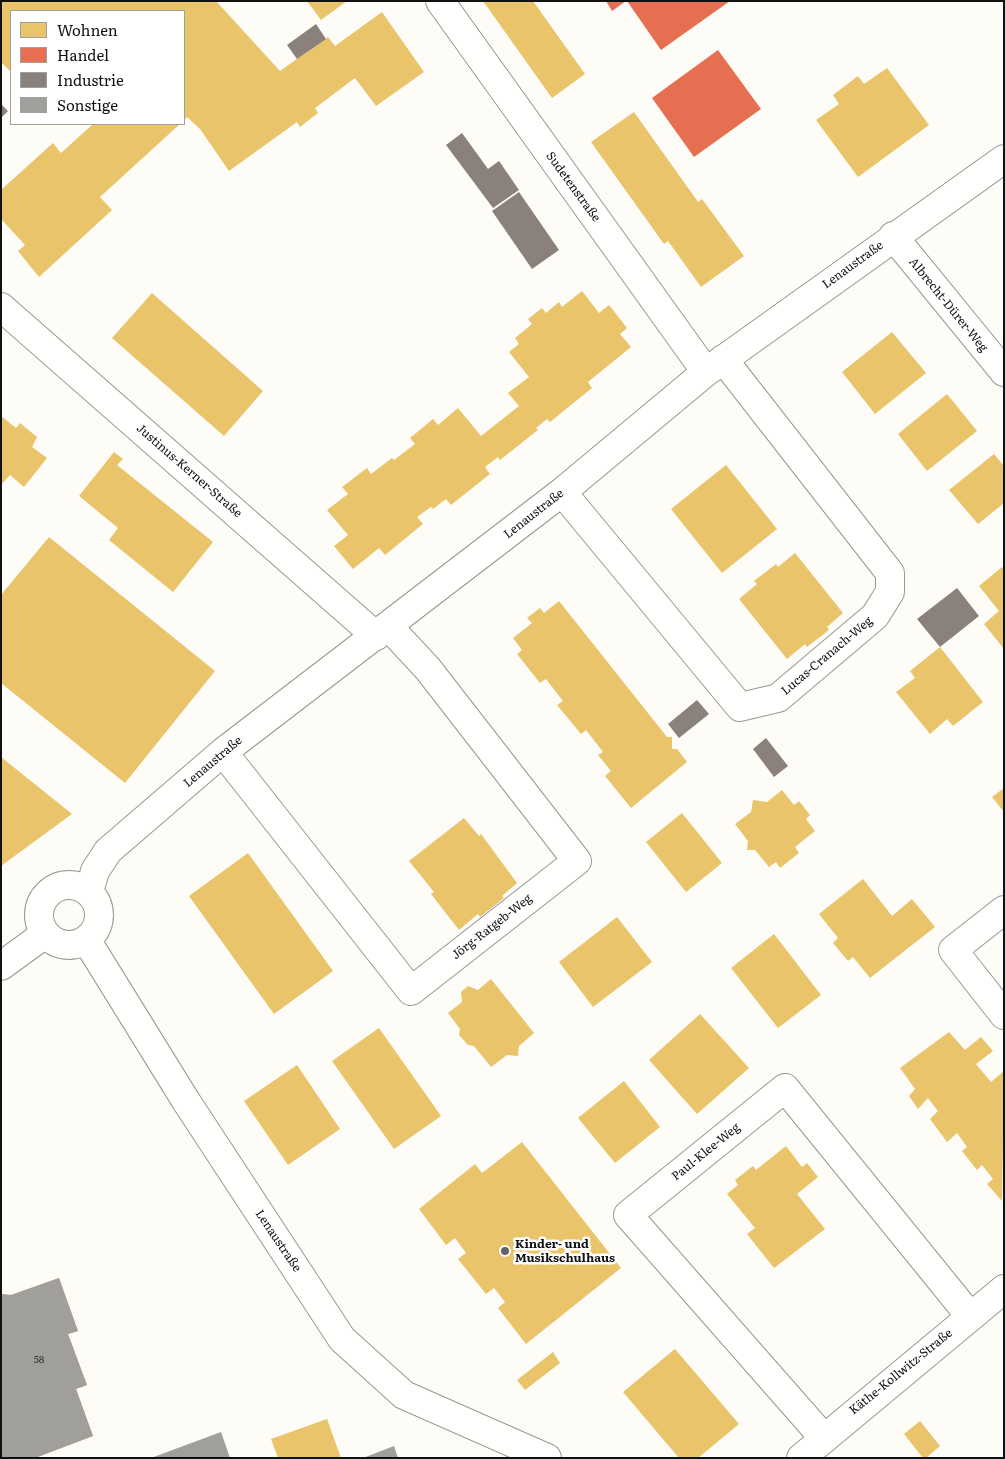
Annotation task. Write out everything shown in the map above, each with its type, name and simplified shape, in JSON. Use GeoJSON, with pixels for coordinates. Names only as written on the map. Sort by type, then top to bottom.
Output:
{"type":"FeatureCollection","features":[{"type":"Feature","properties":{"kind":"street","name":"Sudetenstraße"},"geometry":{"type":"LineString","coordinates":[[440,1],[715,366]]}},
{"type":"Feature","properties":{"kind":"street","name":"Lenaustraße"},"geometry":{"type":"LineString","coordinates":[[89,892],[95,872],[108,851],[223,752],[562,492],[715,366],[893,236],[1004,159]]}},
{"type":"Feature","properties":{"kind":"street","name":"Albrecht-Dürer-Weg"},"geometry":{"type":"LineString","coordinates":[[893,236],[1004,372]]}},
{"type":"Feature","properties":{"kind":"street","name":"Justinus-Kerner-Straße"},"geometry":{"type":"LineString","coordinates":[[1,307],[382,631]]}},
{"type":"Feature","properties":{"kind":"street","name":"Lucas-Cranach-Weg"},"geometry":{"type":"LineString","coordinates":[[562,492],[740,707],[778,698],[875,616],[890,592],[890,572],[715,366]]}},
{"type":"Feature","properties":{"kind":"street","name":"Jörg-Ratgeb-Weg"},"geometry":{"type":"LineString","coordinates":[[223,752],[411,991],[577,861],[428,669],[382,631]]}},
{"type":"Feature","properties":{"kind":"street"},"geometry":{"type":"LineString","coordinates":[[71,885],[89,892],[96,899],[100,917],[98,926],[87,940],[79,945],[60,945],[45,934],[40,925],[39,915],[40,905],[45,897],[61,886],[71,885]]}},
{"type":"Feature","properties":{"kind":"street"},"geometry":{"type":"LineString","coordinates":[[1004,910],[953,950],[1004,1015]]}},
{"type":"Feature","properties":{"kind":"street"},"geometry":{"type":"LineString","coordinates":[[1,966],[45,934]]}},
{"type":"Feature","properties":{"kind":"street","name":"Lenaustraße"},"geometry":{"type":"LineString","coordinates":[[87,940],[186,1101],[342,1339],[404,1395],[547,1458]]}},
{"type":"Feature","properties":{"kind":"street","name":"Paul-Klee-Weg"},"geometry":{"type":"LineString","coordinates":[[823,1437],[628,1215],[785,1088],[970,1316]]}},
{"type":"Feature","properties":{"kind":"street","name":"Käthe-Kollwitz-Straße"},"geometry":{"type":"LineString","coordinates":[[800,1458],[1004,1289]]}},
{"type":"Feature","properties":{"kind":"building: Wohnen"},"geometry":{"type":"Polygon","coordinates":[[[1,1],[216,1],[280,71],[328,37],[335,46],[382,12],[424,72],[376,106],[355,78],[315,108],[318,113],[300,127],[297,122],[229,171],[200,129],[187,117],[185,119],[185,10],[10,10],[10,71],[1,62],[1,1]]]}},
{"type":"Feature","properties":{"kind":"building: Wohnen"},"geometry":{"type":"Polygon","coordinates":[[[307,1],[347,1],[321,20],[307,1]]]}},
{"type":"Feature","properties":{"kind":"building: Wohnen"},"geometry":{"type":"Polygon","coordinates":[[[483,1],[533,1],[585,74],[552,98],[483,1]]]}},
{"type":"Feature","properties":{"kind":"building: Wohnen"},"geometry":{"type":"Polygon","coordinates":[[[887,68],[929,125],[858,177],[816,120],[839,104],[833,95],[858,76],[864,84],[887,68]]]}},
{"type":"Feature","properties":{"kind":"building: Wohnen"},"geometry":{"type":"Polygon","coordinates":[[[634,112],[698,202],[702,199],[744,256],[701,287],[668,241],[664,244],[591,142],[634,112]]]}},
{"type":"Feature","properties":{"kind":"building: Wohnen"},"geometry":{"type":"Polygon","coordinates":[[[92,125],[179,125],[100,197],[112,210],[39,277],[18,251],[25,245],[1,219],[1,190],[53,143],[61,153],[92,125]]]}},
{"type":"Feature","properties":{"kind":"building: Wohnen"},"geometry":{"type":"Polygon","coordinates":[[[582,291],[599,313],[609,305],[627,328],[620,334],[631,347],[588,382],[592,388],[550,422],[547,419],[536,428],[538,430],[500,460],[498,457],[485,467],[490,474],[451,505],[446,499],[433,509],[431,507],[417,517],[423,524],[385,555],[379,548],[353,569],[334,546],[348,535],[327,510],[348,494],[342,487],[367,468],[371,474],[392,458],[394,460],[415,444],[410,438],[433,419],[438,425],[458,408],[481,436],[519,406],[508,393],[529,377],[509,352],[519,344],[515,338],[532,324],[528,319],[542,308],[546,313],[559,302],[562,307],[582,291]]]}},
{"type":"Feature","properties":{"kind":"building: Wohnen"},"geometry":{"type":"Polygon","coordinates":[[[152,293],[263,391],[224,436],[112,338],[152,293]]]}},
{"type":"Feature","properties":{"kind":"building: Wohnen"},"geometry":{"type":"Polygon","coordinates":[[[892,332],[926,373],[875,414],[842,372],[892,332]]]}},
{"type":"Feature","properties":{"kind":"building: Wohnen"},"geometry":{"type":"Polygon","coordinates":[[[947,394],[977,431],[927,471],[898,434],[947,394]]]}},
{"type":"Feature","properties":{"kind":"building: Wohnen"},"geometry":{"type":"Polygon","coordinates":[[[1,416],[16,428],[20,423],[37,437],[32,447],[47,458],[24,487],[10,475],[1,485],[1,416]]]}},
{"type":"Feature","properties":{"kind":"building: Wohnen"},"geometry":{"type":"Polygon","coordinates":[[[114,452],[123,459],[117,465],[213,542],[173,592],[109,540],[118,528],[79,496],[114,452]]]}},
{"type":"Feature","properties":{"kind":"building: Wohnen"},"geometry":{"type":"Polygon","coordinates":[[[994,454],[1004,466],[1004,503],[978,524],[949,490],[994,454]]]}},
{"type":"Feature","properties":{"kind":"building: Wohnen"},"geometry":{"type":"Polygon","coordinates":[[[726,465],[777,529],[722,573],[671,509],[726,465]]]}},
{"type":"Feature","properties":{"kind":"building: Wohnen"},"geometry":{"type":"Polygon","coordinates":[[[49,537],[215,671],[125,783],[1,683],[1,595],[49,537]]]}},
{"type":"Feature","properties":{"kind":"building: Wohnen"},"geometry":{"type":"Polygon","coordinates":[[[795,553],[843,613],[827,627],[829,630],[807,647],[805,644],[787,659],[739,599],[757,584],[754,581],[776,564],[778,567],[795,553]]]}},
{"type":"Feature","properties":{"kind":"building: Wohnen"},"geometry":{"type":"Polygon","coordinates":[[[1002,567],[1004,569],[1004,649],[984,624],[999,611],[979,586],[1002,567]]]}},
{"type":"Feature","properties":{"kind":"building: Wohnen"},"geometry":{"type":"Polygon","coordinates":[[[559,601],[667,737],[672,737],[672,749],[677,749],[687,762],[631,808],[605,776],[611,771],[598,755],[603,752],[586,730],[581,734],[557,705],[563,701],[546,679],[540,683],[517,654],[522,650],[513,638],[532,623],[527,618],[540,608],[544,613],[559,601]]]}},
{"type":"Feature","properties":{"kind":"building: Wohnen"},"geometry":{"type":"Polygon","coordinates":[[[940,647],[983,702],[953,726],[947,719],[930,734],[896,692],[915,678],[910,671],[940,647]]]}},
{"type":"Feature","properties":{"kind":"building: Wohnen"},"geometry":{"type":"Polygon","coordinates":[[[1,757],[72,814],[1,866],[1,757]]]}},
{"type":"Feature","properties":{"kind":"building: Wohnen"},"geometry":{"type":"Polygon","coordinates":[[[1004,788],[1004,812],[992,797],[1004,788]]]}},
{"type":"Feature","properties":{"kind":"building: Wohnen"},"geometry":{"type":"Polygon","coordinates":[[[782,790],[794,805],[799,801],[810,815],[806,819],[815,831],[795,847],[799,853],[780,868],[776,862],[769,867],[755,850],[747,850],[748,841],[735,824],[751,812],[753,800],[767,802],[782,790]]]}},
{"type":"Feature","properties":{"kind":"building: Wohnen"},"geometry":{"type":"Polygon","coordinates":[[[682,813],[722,863],[686,892],[646,842],[682,813]]]}},
{"type":"Feature","properties":{"kind":"building: Wohnen"},"geometry":{"type":"Polygon","coordinates":[[[464,818],[479,836],[481,834],[517,883],[502,896],[504,898],[480,917],[478,914],[459,930],[431,894],[434,892],[409,861],[464,818]]]}},
{"type":"Feature","properties":{"kind":"building: Wohnen"},"geometry":{"type":"Polygon","coordinates":[[[248,853],[333,971],[274,1014],[189,896],[248,853]]]}},
{"type":"Feature","properties":{"kind":"building: Wohnen"},"geometry":{"type":"Polygon","coordinates":[[[863,879],[892,916],[912,899],[935,927],[870,978],[853,957],[848,961],[833,943],[838,938],[819,914],[863,879]]]}},
{"type":"Feature","properties":{"kind":"building: Wohnen"},"geometry":{"type":"Polygon","coordinates":[[[617,917],[652,962],[593,1007],[559,962],[617,917]]]}},
{"type":"Feature","properties":{"kind":"building: Wohnen"},"geometry":{"type":"Polygon","coordinates":[[[774,934],[821,995],[778,1028],[731,968],[774,934]]]}},
{"type":"Feature","properties":{"kind":"building: Wohnen"},"geometry":{"type":"Polygon","coordinates":[[[491,979],[534,1033],[519,1046],[518,1056],[507,1055],[491,1067],[474,1046],[468,1045],[459,1035],[460,1029],[448,1013],[462,1002],[461,992],[468,986],[478,990],[491,979]]]}},
{"type":"Feature","properties":{"kind":"building: Wohnen"},"geometry":{"type":"Polygon","coordinates":[[[700,1014],[749,1068],[697,1114],[649,1060],[700,1014]]]}},
{"type":"Feature","properties":{"kind":"building: Wohnen"},"geometry":{"type":"Polygon","coordinates":[[[379,1028],[441,1116],[394,1149],[332,1061],[379,1028]]]}},
{"type":"Feature","properties":{"kind":"building: Wohnen"},"geometry":{"type":"Polygon","coordinates":[[[949,1032],[965,1050],[981,1037],[993,1051],[976,1064],[991,1082],[1004,1071],[1002,1201],[987,1184],[993,1179],[982,1165],[977,1170],[962,1151],[967,1147],[957,1133],[947,1142],[930,1119],[938,1111],[928,1098],[918,1109],[909,1096],[915,1089],[900,1068],[949,1032]]]}},
{"type":"Feature","properties":{"kind":"building: Wohnen"},"geometry":{"type":"Polygon","coordinates":[[[297,1065],[340,1129],[288,1165],[244,1101],[297,1065]]]}},
{"type":"Feature","properties":{"kind":"building: Wohnen"},"geometry":{"type":"Polygon","coordinates":[[[624,1081],[660,1127],[615,1163],[578,1118],[624,1081]]]}},
{"type":"Feature","properties":{"kind":"building: Wohnen","name":"Kinder- und Musikschulhaus"},"geometry":{"type":"Polygon","coordinates":[[[522,1142],[621,1268],[526,1344],[498,1308],[505,1302],[494,1288],[486,1294],[458,1259],[466,1253],[455,1238],[446,1245],[419,1209],[475,1164],[482,1173],[522,1142]]]}},
{"type":"Feature","properties":{"kind":"building: Wohnen"},"geometry":{"type":"Polygon","coordinates":[[[786,1146],[802,1167],[807,1163],[818,1177],[797,1194],[825,1229],[774,1268],[747,1234],[755,1228],[727,1194],[738,1185],[735,1180],[753,1166],[756,1170],[786,1146]]]}},
{"type":"Feature","properties":{"kind":"building: Wohnen"},"geometry":{"type":"Polygon","coordinates":[[[59,1278],[78,1331],[68,1334],[87,1385],[76,1389],[93,1436],[35,1458],[1,1458],[1,1294],[11,1295],[59,1278]]]}},
{"type":"Feature","properties":{"kind":"building: Wohnen"},"geometry":{"type":"Polygon","coordinates":[[[675,1349],[739,1424],[698,1458],[679,1458],[623,1392],[675,1349]]]}},
{"type":"Feature","properties":{"kind":"building: Wohnen"},"geometry":{"type":"Polygon","coordinates":[[[553,1352],[560,1363],[525,1390],[517,1380],[553,1352]]]}},
{"type":"Feature","properties":{"kind":"building: Wohnen"},"geometry":{"type":"Polygon","coordinates":[[[327,1419],[341,1458],[278,1458],[271,1439],[327,1419]]]}},
{"type":"Feature","properties":{"kind":"building: Wohnen"},"geometry":{"type":"Polygon","coordinates":[[[920,1421],[940,1446],[926,1458],[923,1458],[904,1434],[920,1421]]]}},
{"type":"Feature","properties":{"kind":"building: Handel"},"geometry":{"type":"Polygon","coordinates":[[[606,1],[626,1],[612,11],[606,1]]]}},
{"type":"Feature","properties":{"kind":"building: Handel"},"geometry":{"type":"Polygon","coordinates":[[[627,1],[730,1],[661,50],[627,1]]]}},
{"type":"Feature","properties":{"kind":"building: Handel"},"geometry":{"type":"Polygon","coordinates":[[[718,50],[761,109],[694,157],[652,98],[718,50]]]}},
{"type":"Feature","properties":{"kind":"building: Industrie"},"geometry":{"type":"Polygon","coordinates":[[[316,24],[326,39],[297,59],[287,45],[316,24]]]}},
{"type":"Feature","properties":{"kind":"building: Industrie"},"geometry":{"type":"Polygon","coordinates":[[[1,104],[8,111],[1,118],[1,104]]]}},
{"type":"Feature","properties":{"kind":"building: Industrie"},"geometry":{"type":"Polygon","coordinates":[[[462,133],[488,169],[499,161],[519,190],[493,208],[446,145],[462,133]]]}},
{"type":"Feature","properties":{"kind":"building: Industrie"},"geometry":{"type":"Polygon","coordinates":[[[519,192],[559,250],[532,269],[492,211],[519,192]]]}},
{"type":"Feature","properties":{"kind":"building: Industrie"},"geometry":{"type":"Polygon","coordinates":[[[957,588],[979,616],[940,647],[917,619],[957,588]]]}},
{"type":"Feature","properties":{"kind":"building: Industrie"},"geometry":{"type":"Polygon","coordinates":[[[697,700],[709,714],[679,738],[668,724],[697,700]]]}},
{"type":"Feature","properties":{"kind":"building: Industrie"},"geometry":{"type":"Polygon","coordinates":[[[766,738],[788,766],[774,777],[753,749],[766,738]]]}},
{"type":"Feature","properties":{"kind":"building: Sonstige"},"geometry":{"type":"Polygon","coordinates":[[[59,1278],[78,1331],[68,1334],[87,1385],[76,1389],[93,1436],[35,1458],[1,1458],[1,1294],[11,1295],[59,1278]]]}},
{"type":"Feature","properties":{"kind":"building: Sonstige"},"geometry":{"type":"Polygon","coordinates":[[[221,1432],[230,1458],[151,1458],[221,1432]]]}},
{"type":"Feature","properties":{"kind":"building: Sonstige"},"geometry":{"type":"Polygon","coordinates":[[[394,1446],[398,1458],[363,1458],[394,1446]]]}},
{"type":"Feature","properties":{"kind":"place","name":"Kinder- und Musikschulhaus"},"geometry":{"type":"Point","coordinates":[505,1251]}}]}
